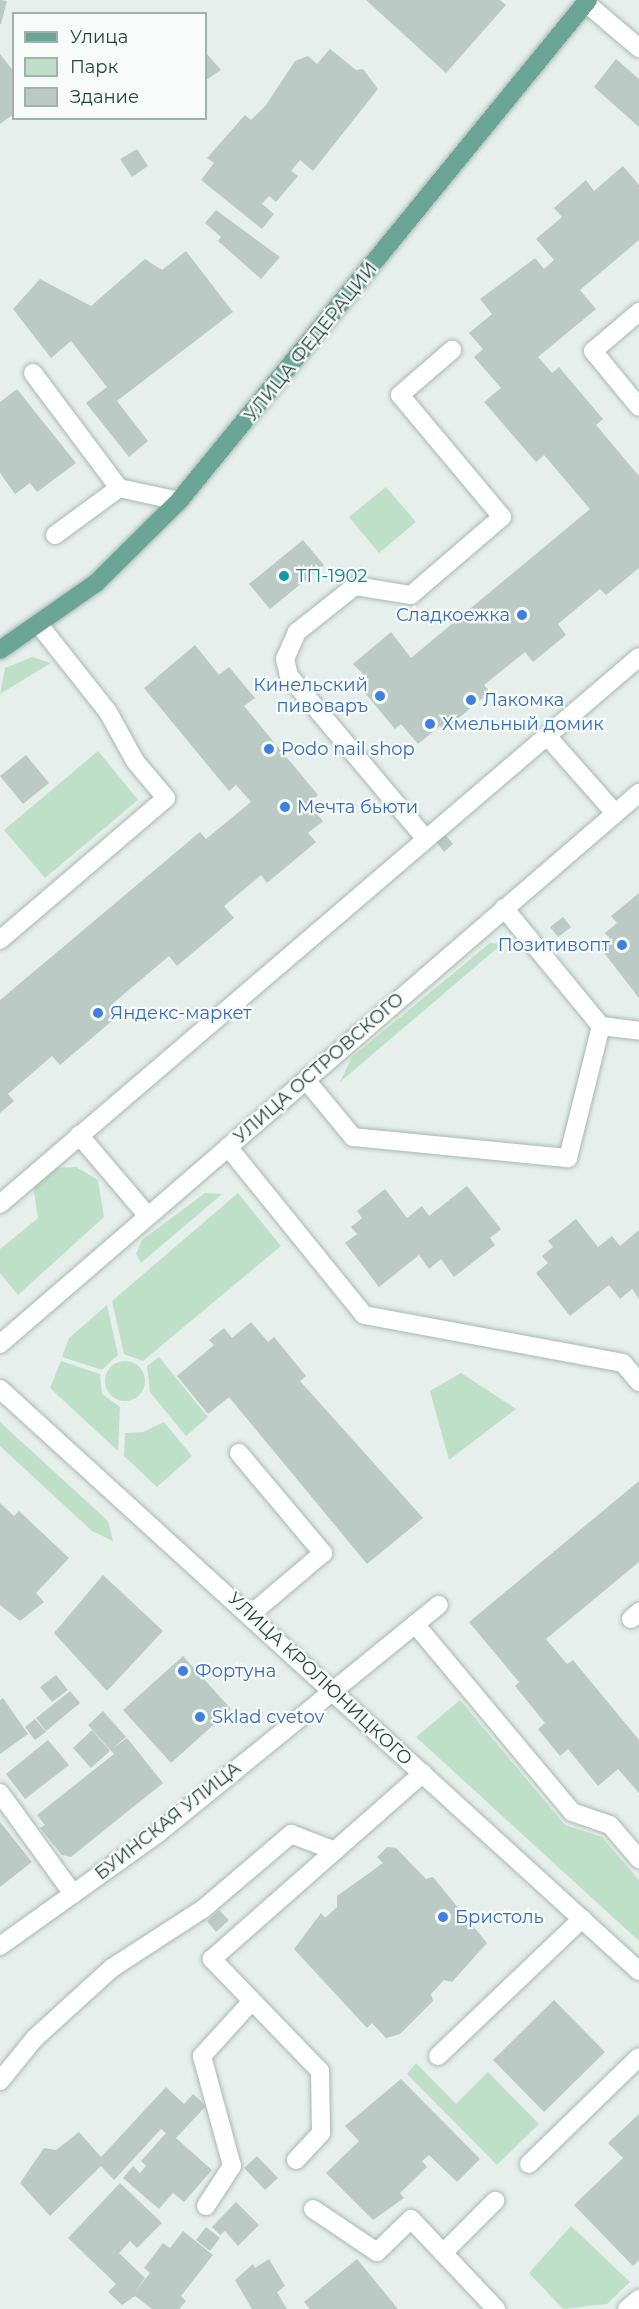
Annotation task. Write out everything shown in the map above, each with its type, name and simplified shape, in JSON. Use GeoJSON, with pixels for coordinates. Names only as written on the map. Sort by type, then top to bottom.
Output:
{"type":"FeatureCollection","features":[{"type":"Feature","properties":{"kind":"main road","name":"УЛИЦА ФЕДЕРАЦИИ"},"geometry":{"type":"LineString","coordinates":[[0,650],[40,626],[96,583],[179,501],[587,2]]}},
{"type":"Feature","properties":{"kind":"street"},"geometry":{"type":"LineString","coordinates":[[587,2],[639,48]]}},
{"type":"Feature","properties":{"kind":"street"},"geometry":{"type":"LineString","coordinates":[[639,312],[593,351],[639,407]]}},
{"type":"Feature","properties":{"kind":"street"},"geometry":{"type":"LineString","coordinates":[[425,838],[289,676],[285,659],[297,632],[355,586],[411,595],[502,517],[400,395],[452,350]]}},
{"type":"Feature","properties":{"kind":"street"},"geometry":{"type":"LineString","coordinates":[[33,373],[119,488],[179,501]]}},
{"type":"Feature","properties":{"kind":"street"},"geometry":{"type":"LineString","coordinates":[[55,535],[119,488]]}},
{"type":"Feature","properties":{"kind":"street"},"geometry":{"type":"LineString","coordinates":[[0,940],[166,798],[135,761],[108,712],[40,626]]}},
{"type":"Feature","properties":{"kind":"street"},"geometry":{"type":"LineString","coordinates":[[0,1204],[639,657]]}},
{"type":"Feature","properties":{"kind":"street"},"geometry":{"type":"LineString","coordinates":[[547,736],[615,813]]}},
{"type":"Feature","properties":{"kind":"street","name":"УЛИЦА ОСТРОВСКОГО"},"geometry":{"type":"LineString","coordinates":[[0,1344],[639,793]]}},
{"type":"Feature","properties":{"kind":"street"},"geometry":{"type":"LineString","coordinates":[[504,908],[601,1026],[639,1031]]}},
{"type":"Feature","properties":{"kind":"street"},"geometry":{"type":"LineString","coordinates":[[306,1080],[353,1137],[568,1158],[601,1026]]}},
{"type":"Feature","properties":{"kind":"street"},"geometry":{"type":"LineString","coordinates":[[79,1135],[148,1216]]}},
{"type":"Feature","properties":{"kind":"street"},"geometry":{"type":"LineString","coordinates":[[228,1147],[364,1315],[623,1363],[639,1382]]}},
{"type":"Feature","properties":{"kind":"street","name":"УЛИЦА КРОЛЮНИЦКОГО"},"geometry":{"type":"LineString","coordinates":[[0,1389],[639,1971]]}},
{"type":"Feature","properties":{"kind":"street"},"geometry":{"type":"LineString","coordinates":[[239,1453],[323,1553],[250,1615]]}},
{"type":"Feature","properties":{"kind":"street","name":"БУИНСКАЯ УЛИЦА"},"geometry":{"type":"LineString","coordinates":[[0,1946],[157,1834],[439,1605]]}},
{"type":"Feature","properties":{"kind":"street"},"geometry":{"type":"LineString","coordinates":[[416,1624],[572,1812],[610,1825],[639,1859]]}},
{"type":"Feature","properties":{"kind":"street"},"geometry":{"type":"LineString","coordinates":[[296,2160],[321,2133],[320,2071],[212,1959],[423,1773]]}},
{"type":"Feature","properties":{"kind":"street"},"geometry":{"type":"LineString","coordinates":[[0,1793],[73,1894]]}},
{"type":"Feature","properties":{"kind":"street"},"geometry":{"type":"LineString","coordinates":[[0,2081],[35,2038],[112,1968],[203,1909],[291,1834],[335,1851]]}},
{"type":"Feature","properties":{"kind":"street"},"geometry":{"type":"LineString","coordinates":[[438,2056],[582,1919]]}},
{"type":"Feature","properties":{"kind":"street"},"geometry":{"type":"LineString","coordinates":[[206,2206],[232,2166],[202,2056],[252,2001]]}},
{"type":"Feature","properties":{"kind":"street"},"geometry":{"type":"LineString","coordinates":[[529,2164],[636,2066]]}},
{"type":"Feature","properties":{"kind":"street"},"geometry":{"type":"LineString","coordinates":[[443,2253],[495,2201]]}},
{"type":"Feature","properties":{"kind":"street"},"geometry":{"type":"LineString","coordinates":[[313,2209],[377,2252],[411,2219],[496,2309]]}},
{"type":"Feature","properties":{"kind":"street"},"geometry":{"type":"LineString","coordinates":[[627,2309],[639,2299]]}},
{"type":"Feature","properties":{"kind":"green space"},"geometry":{"type":"Polygon","coordinates":[[[386,487],[416,522],[379,553],[349,517],[386,487]]]}},
{"type":"Feature","properties":{"kind":"green space"},"geometry":{"type":"Polygon","coordinates":[[[32,657],[51,663],[0,694],[5,668],[32,657]]]}},
{"type":"Feature","properties":{"kind":"green space"},"geometry":{"type":"Polygon","coordinates":[[[98,751],[138,800],[45,878],[4,830],[98,751]]]}},
{"type":"Feature","properties":{"kind":"green space"},"geometry":{"type":"Polygon","coordinates":[[[490,943],[502,944],[340,1082],[352,1057],[490,943]]]}},
{"type":"Feature","properties":{"kind":"green space"},"geometry":{"type":"Polygon","coordinates":[[[76,1167],[98,1180],[104,1217],[18,1295],[0,1273],[0,1249],[38,1218],[33,1185],[51,1168],[76,1167]]]}},
{"type":"Feature","properties":{"kind":"green space"},"geometry":{"type":"Polygon","coordinates":[[[205,1193],[222,1194],[141,1263],[136,1254],[142,1240],[205,1193]]]}},
{"type":"Feature","properties":{"kind":"green space"},"geometry":{"type":"Polygon","coordinates":[[[238,1193],[281,1246],[143,1361],[124,1354],[112,1301],[238,1193]]]}},
{"type":"Feature","properties":{"kind":"green space"},"geometry":{"type":"Polygon","coordinates":[[[107,1305],[118,1355],[102,1370],[62,1357],[69,1338],[107,1305]]]}},
{"type":"Feature","properties":{"kind":"green space"},"geometry":{"type":"Polygon","coordinates":[[[159,1357],[208,1417],[186,1436],[150,1392],[147,1366],[159,1357]]]}},
{"type":"Feature","properties":{"kind":"green space"},"geometry":{"type":"Polygon","coordinates":[[[61,1361],[100,1374],[102,1394],[120,1407],[118,1451],[50,1388],[61,1361]]]}},
{"type":"Feature","properties":{"kind":"green space"},"geometry":{"type":"Polygon","coordinates":[[[125,1361],[139,1367],[145,1381],[139,1395],[125,1401],[111,1395],[105,1381],[111,1367],[125,1361]]]}},
{"type":"Feature","properties":{"kind":"green space"},"geometry":{"type":"Polygon","coordinates":[[[461,1373],[516,1409],[449,1460],[430,1391],[461,1373]]]}},
{"type":"Feature","properties":{"kind":"green space"},"geometry":{"type":"Polygon","coordinates":[[[0,1422],[108,1521],[113,1541],[92,1531],[0,1446],[0,1422]]]}},
{"type":"Feature","properties":{"kind":"green space"},"geometry":{"type":"Polygon","coordinates":[[[164,1422],[192,1456],[157,1487],[124,1456],[125,1433],[143,1432],[164,1422]]]}},
{"type":"Feature","properties":{"kind":"green space"},"geometry":{"type":"Polygon","coordinates":[[[460,1700],[565,1825],[602,1837],[639,1880],[639,1941],[416,1737],[460,1700]]]}},
{"type":"Feature","properties":{"kind":"green space"},"geometry":{"type":"Polygon","coordinates":[[[416,2063],[456,2104],[488,2072],[539,2124],[497,2165],[407,2074],[416,2063]]]}},
{"type":"Feature","properties":{"kind":"green space"},"geometry":{"type":"Polygon","coordinates":[[[571,2226],[630,2282],[607,2304],[563,2309],[529,2273],[571,2226]]]}},
{"type":"Feature","properties":{"kind":"building"},"geometry":{"type":"Polygon","coordinates":[[[0,0],[7,1],[1,24],[0,24],[0,0]]]}},
{"type":"Feature","properties":{"kind":"building"},"geometry":{"type":"Polygon","coordinates":[[[366,0],[500,0],[506,5],[446,73],[366,0]]]}},
{"type":"Feature","properties":{"kind":"building"},"geometry":{"type":"Polygon","coordinates":[[[330,49],[356,70],[363,69],[378,89],[313,171],[300,160],[291,171],[298,176],[276,202],[269,196],[262,204],[274,214],[262,229],[201,180],[214,163],[207,158],[245,115],[251,120],[266,105],[295,61],[308,56],[317,64],[330,49]]]}},
{"type":"Feature","properties":{"kind":"building"},"geometry":{"type":"Polygon","coordinates":[[[0,54],[12,69],[12,115],[0,124],[0,54]]]}},
{"type":"Feature","properties":{"kind":"building"},"geometry":{"type":"Polygon","coordinates":[[[207,54],[221,70],[207,79],[207,54]]]}},
{"type":"Feature","properties":{"kind":"building"},"geometry":{"type":"Polygon","coordinates":[[[616,59],[639,79],[639,127],[594,87],[616,59]]]}},
{"type":"Feature","properties":{"kind":"building"},"geometry":{"type":"Polygon","coordinates":[[[137,149],[148,166],[132,177],[120,159],[137,149]]]}},
{"type":"Feature","properties":{"kind":"building"},"geometry":{"type":"Polygon","coordinates":[[[623,166],[639,185],[639,240],[580,290],[596,309],[538,357],[552,373],[559,367],[603,419],[596,425],[639,476],[639,568],[606,595],[600,589],[558,624],[566,635],[533,662],[525,652],[484,685],[490,692],[443,731],[440,726],[418,744],[401,724],[395,729],[355,681],[363,674],[353,664],[391,632],[411,658],[590,509],[544,455],[536,462],[484,402],[501,388],[474,357],[483,349],[469,333],[492,314],[480,299],[535,258],[544,269],[554,260],[536,239],[562,217],[554,208],[586,180],[594,191],[623,166]]]}},
{"type":"Feature","properties":{"kind":"building"},"geometry":{"type":"Polygon","coordinates":[[[216,210],[280,257],[261,279],[218,241],[221,237],[205,223],[216,210]]]}},
{"type":"Feature","properties":{"kind":"building"},"geometry":{"type":"Polygon","coordinates":[[[186,251],[233,312],[117,401],[148,441],[129,457],[86,403],[107,387],[71,341],[51,358],[13,309],[40,279],[91,306],[145,259],[162,270],[186,251]]]}},
{"type":"Feature","properties":{"kind":"building"},"geometry":{"type":"Polygon","coordinates":[[[17,389],[76,463],[37,492],[30,483],[15,494],[0,473],[0,402],[17,389]]]}},
{"type":"Feature","properties":{"kind":"building","name":"ТП-1902"},"geometry":{"type":"Polygon","coordinates":[[[303,540],[324,565],[270,609],[249,584],[303,540]]]}},
{"type":"Feature","properties":{"kind":"building"},"geometry":{"type":"Polygon","coordinates":[[[195,645],[219,675],[229,667],[255,698],[244,706],[318,795],[308,803],[323,821],[308,833],[316,842],[267,883],[261,875],[224,906],[234,918],[177,966],[169,956],[111,1005],[119,1015],[60,1065],[52,1056],[8,1094],[14,1101],[0,1113],[0,1000],[200,832],[206,839],[251,802],[236,785],[229,791],[144,688],[195,645]]]}},
{"type":"Feature","properties":{"kind":"building"},"geometry":{"type":"Polygon","coordinates":[[[26,755],[49,783],[23,804],[0,776],[26,755]]]}},
{"type":"Feature","properties":{"kind":"building"},"geometry":{"type":"Polygon","coordinates":[[[443,832],[453,844],[444,852],[434,839],[443,832]]]}},
{"type":"Feature","properties":{"kind":"building","name":"Позитивопт"},"geometry":{"type":"Polygon","coordinates":[[[639,893],[639,998],[601,949],[611,941],[605,933],[617,923],[611,916],[639,893]]]}},
{"type":"Feature","properties":{"kind":"building"},"geometry":{"type":"Polygon","coordinates":[[[563,917],[571,927],[558,937],[550,927],[563,917]]]}},
{"type":"Feature","properties":{"kind":"building"},"geometry":{"type":"Polygon","coordinates":[[[467,1186],[501,1229],[490,1238],[495,1245],[454,1277],[441,1259],[429,1269],[419,1255],[379,1287],[345,1243],[357,1234],[351,1227],[362,1218],[357,1211],[385,1189],[407,1218],[422,1206],[429,1216],[467,1186]]]}},
{"type":"Feature","properties":{"kind":"building"},"geometry":{"type":"Polygon","coordinates":[[[576,1219],[598,1247],[612,1236],[620,1246],[639,1230],[639,1299],[632,1289],[620,1299],[609,1285],[570,1316],[536,1273],[548,1263],[542,1256],[553,1247],[548,1241],[576,1219]]]}},
{"type":"Feature","properties":{"kind":"building"},"geometry":{"type":"Polygon","coordinates":[[[251,1322],[268,1342],[274,1337],[306,1376],[300,1381],[423,1518],[367,1564],[229,1397],[208,1414],[177,1376],[214,1345],[209,1340],[224,1328],[232,1338],[251,1322]]]}},
{"type":"Feature","properties":{"kind":"building"},"geometry":{"type":"Polygon","coordinates":[[[639,1481],[639,1562],[546,1639],[567,1664],[573,1660],[639,1740],[639,1793],[618,1769],[598,1786],[568,1749],[560,1756],[538,1729],[545,1723],[515,1686],[519,1682],[469,1622],[639,1481]]]}},
{"type":"Feature","properties":{"kind":"building"},"geometry":{"type":"Polygon","coordinates":[[[0,1503],[14,1516],[19,1511],[69,1558],[36,1593],[44,1602],[20,1621],[0,1605],[0,1503]]]}},
{"type":"Feature","properties":{"kind":"building"},"geometry":{"type":"Polygon","coordinates":[[[103,1575],[163,1631],[107,1691],[54,1633],[103,1575]]]}},
{"type":"Feature","properties":{"kind":"building"},"geometry":{"type":"Polygon","coordinates":[[[183,1656],[231,1709],[171,1763],[123,1710],[183,1656]]]}},
{"type":"Feature","properties":{"kind":"building"},"geometry":{"type":"Polygon","coordinates":[[[56,1675],[68,1690],[52,1702],[40,1687],[56,1675]]]}},
{"type":"Feature","properties":{"kind":"building"},"geometry":{"type":"Polygon","coordinates":[[[70,1691],[80,1703],[46,1731],[36,1718],[70,1691]]]}},
{"type":"Feature","properties":{"kind":"building"},"geometry":{"type":"Polygon","coordinates":[[[3,1698],[28,1734],[0,1754],[0,1700],[3,1698]]]}},
{"type":"Feature","properties":{"kind":"building"},"geometry":{"type":"Polygon","coordinates":[[[103,1711],[126,1737],[113,1748],[127,1738],[163,1783],[71,1857],[62,1855],[40,1828],[45,1825],[37,1815],[114,1754],[88,1725],[103,1711]]]}},
{"type":"Feature","properties":{"kind":"building"},"geometry":{"type":"Polygon","coordinates":[[[35,1719],[46,1732],[35,1740],[25,1727],[35,1719]]]}},
{"type":"Feature","properties":{"kind":"building"},"geometry":{"type":"Polygon","coordinates":[[[92,1730],[110,1751],[91,1768],[73,1748],[92,1730]]]}},
{"type":"Feature","properties":{"kind":"building"},"geometry":{"type":"Polygon","coordinates":[[[48,1740],[69,1765],[25,1799],[6,1774],[48,1740]]]}},
{"type":"Feature","properties":{"kind":"building"},"geometry":{"type":"Polygon","coordinates":[[[0,1822],[32,1862],[0,1887],[0,1822]]]}},
{"type":"Feature","properties":{"kind":"building"},"geometry":{"type":"Polygon","coordinates":[[[387,1847],[396,1848],[426,1879],[433,1877],[487,1943],[452,1982],[444,1980],[431,1994],[433,2001],[400,2034],[386,2038],[372,2023],[367,2028],[294,1949],[321,1913],[325,1918],[337,1907],[337,1896],[383,1863],[377,1857],[387,1847]]]}},
{"type":"Feature","properties":{"kind":"building"},"geometry":{"type":"Polygon","coordinates":[[[219,1910],[229,1920],[216,1932],[207,1921],[219,1910]]]}},
{"type":"Feature","properties":{"kind":"building"},"geometry":{"type":"Polygon","coordinates":[[[554,2000],[605,2052],[544,2112],[493,2060],[554,2000]]]}},
{"type":"Feature","properties":{"kind":"building"},"geometry":{"type":"Polygon","coordinates":[[[401,2079],[480,2159],[457,2182],[429,2155],[422,2161],[427,2167],[400,2193],[404,2198],[373,2220],[326,2173],[359,2141],[345,2126],[401,2079]]]}},
{"type":"Feature","properties":{"kind":"building"},"geometry":{"type":"Polygon","coordinates":[[[166,2087],[184,2104],[193,2094],[206,2106],[176,2138],[212,2170],[184,2202],[173,2193],[159,2209],[123,2178],[133,2166],[140,2173],[146,2166],[141,2161],[166,2133],[161,2129],[114,2180],[101,2166],[50,2216],[20,2183],[44,2148],[56,2150],[79,2132],[101,2157],[166,2087]]]}},
{"type":"Feature","properties":{"kind":"building"},"geometry":{"type":"Polygon","coordinates":[[[639,2114],[639,2260],[633,2266],[574,2205],[623,2158],[608,2143],[639,2114]]]}},
{"type":"Feature","properties":{"kind":"building"},"geometry":{"type":"Polygon","coordinates":[[[257,2156],[278,2178],[265,2190],[244,2168],[257,2156]]]}},
{"type":"Feature","properties":{"kind":"building"},"geometry":{"type":"Polygon","coordinates":[[[120,2183],[162,2223],[137,2248],[130,2241],[119,2253],[145,2278],[135,2292],[150,2273],[144,2268],[163,2243],[170,2248],[183,2231],[213,2255],[181,2296],[186,2301],[179,2309],[152,2309],[135,2296],[122,2305],[108,2292],[116,2284],[68,2238],[120,2183]]]}},
{"type":"Feature","properties":{"kind":"building"},"geometry":{"type":"Polygon","coordinates":[[[236,2202],[259,2225],[238,2246],[225,2231],[220,2235],[212,2227],[236,2202]]]}},
{"type":"Feature","properties":{"kind":"building"},"geometry":{"type":"Polygon","coordinates":[[[206,2227],[220,2238],[210,2251],[196,2240],[206,2227]]]}},
{"type":"Feature","properties":{"kind":"building"},"geometry":{"type":"Polygon","coordinates":[[[269,2259],[285,2286],[277,2292],[287,2309],[252,2309],[235,2280],[253,2264],[255,2268],[269,2259]]]}},
{"type":"Feature","properties":{"kind":"building"},"geometry":{"type":"Polygon","coordinates":[[[357,2259],[398,2309],[310,2309],[304,2302],[357,2259]]]}},
{"type":"Feature","properties":{"kind":"place","name":"ТП-1902"},"geometry":{"type":"Point","coordinates":[284,576]}},
{"type":"Feature","properties":{"kind":"place","name":"Сладкоежка"},"geometry":{"type":"Point","coordinates":[522,615]}},
{"type":"Feature","properties":{"kind":"place","name":"Кинельский пивоваръ"},"geometry":{"type":"Point","coordinates":[380,696]}},
{"type":"Feature","properties":{"kind":"place","name":"Лакомка"},"geometry":{"type":"Point","coordinates":[471,700]}},
{"type":"Feature","properties":{"kind":"place","name":"Хмельный домик"},"geometry":{"type":"Point","coordinates":[430,724]}},
{"type":"Feature","properties":{"kind":"place","name":"Podo nail shop"},"geometry":{"type":"Point","coordinates":[269,749]}},
{"type":"Feature","properties":{"kind":"place","name":"Мечта бьюти"},"geometry":{"type":"Point","coordinates":[285,807]}},
{"type":"Feature","properties":{"kind":"place","name":"Позитивопт"},"geometry":{"type":"Point","coordinates":[622,945]}},
{"type":"Feature","properties":{"kind":"place","name":"Яндекс-маркет"},"geometry":{"type":"Point","coordinates":[98,1013]}},
{"type":"Feature","properties":{"kind":"place","name":"Фортуна"},"geometry":{"type":"Point","coordinates":[183,1671]}},
{"type":"Feature","properties":{"kind":"place","name":"Sklad cvetov"},"geometry":{"type":"Point","coordinates":[200,1717]}},
{"type":"Feature","properties":{"kind":"place","name":"Бристоль"},"geometry":{"type":"Point","coordinates":[443,1917]}}]}
